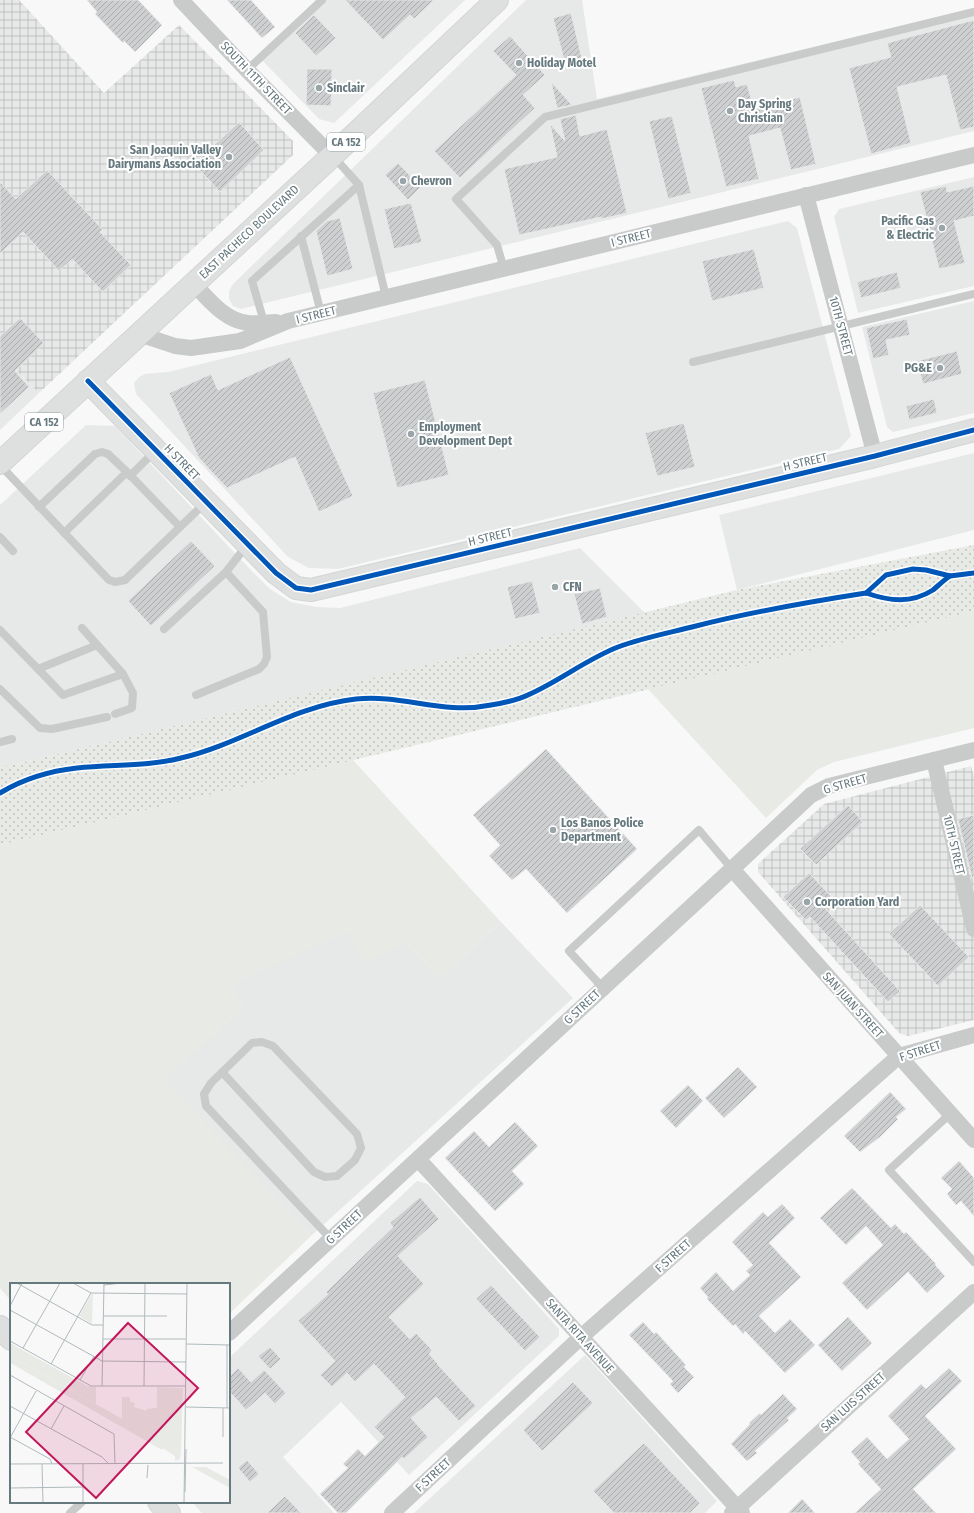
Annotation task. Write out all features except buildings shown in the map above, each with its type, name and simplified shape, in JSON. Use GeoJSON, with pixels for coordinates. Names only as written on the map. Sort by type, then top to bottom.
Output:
{"type":"FeatureCollection","features":[{"type":"Feature","properties":{"kind":"main road","name":"EAST PACHECO BOULEVARD"},"geometry":{"type":"LineString","coordinates":[[0,464],[193,283],[332,156],[497,0]]}},
{"type":"Feature","properties":{"kind":"main road","name":"H STREET"},"geometry":{"type":"LineString","coordinates":[[88,381],[276,573],[296,588],[312,590],[875,456],[974,430]]}},
{"type":"Feature","properties":{"kind":"main road"},"geometry":{"type":"LineString","coordinates":[[0,1327],[10,1338]]}},
{"type":"Feature","properties":{"kind":"main road"},"geometry":{"type":"LineString","coordinates":[[160,1503],[169,1513]]}},
{"type":"Feature","properties":{"kind":"street","name":"SOUTH 11TH STREET"},"geometry":{"type":"LineString","coordinates":[[181,0],[247,70],[332,156]]}},
{"type":"Feature","properties":{"kind":"street","name":"I STREET"},"geometry":{"type":"LineString","coordinates":[[139,334],[175,346],[191,348],[240,341],[288,321],[974,155]]}},
{"type":"Feature","properties":{"kind":"street","name":"10TH STREET"},"geometry":{"type":"LineString","coordinates":[[806,195],[875,456]]}},
{"type":"Feature","properties":{"kind":"street","name":"I STREET"},"geometry":{"type":"LineString","coordinates":[[193,283],[215,306],[232,318],[247,323],[288,321]]}},
{"type":"Feature","properties":{"kind":"street","name":"G STREET"},"geometry":{"type":"LineString","coordinates":[[230,1332],[732,870],[811,795],[829,786],[974,750]]}},
{"type":"Feature","properties":{"kind":"street","name":"10TH STREET"},"geometry":{"type":"LineString","coordinates":[[934,760],[974,929]]}},
{"type":"Feature","properties":{"kind":"street","name":"SAN JUAN STREET"},"geometry":{"type":"LineString","coordinates":[[732,870],[974,1140]]}},
{"type":"Feature","properties":{"kind":"street","name":"F STREET"},"geometry":{"type":"LineString","coordinates":[[392,1513],[581,1337],[899,1056],[974,1035]]}},
{"type":"Feature","properties":{"kind":"street","name":"SANTA RITA AVENUE"},"geometry":{"type":"LineString","coordinates":[[418,1159],[581,1337],[737,1511]]}},
{"type":"Feature","properties":{"kind":"street","name":"SAN LUIS STREET"},"geometry":{"type":"LineString","coordinates":[[737,1511],[974,1292]]}},
{"type":"Feature","properties":{"kind":"lane"},"geometry":{"type":"LineString","coordinates":[[247,70],[322,0]]}},
{"type":"Feature","properties":{"kind":"lane"},"geometry":{"type":"LineString","coordinates":[[504,269],[497,245],[456,199],[545,117],[974,12]]}},
{"type":"Feature","properties":{"kind":"lane"},"geometry":{"type":"LineString","coordinates":[[332,156],[359,185],[386,297]]}},
{"type":"Feature","properties":{"kind":"lane"},"geometry":{"type":"LineString","coordinates":[[264,322],[252,281],[359,185]]}},
{"type":"Feature","properties":{"kind":"lane"},"geometry":{"type":"LineString","coordinates":[[301,236],[321,313]]}},
{"type":"Feature","properties":{"kind":"lane"},"geometry":{"type":"LineString","coordinates":[[693,362],[974,294]]}},
{"type":"Feature","properties":{"kind":"lane"},"geometry":{"type":"LineString","coordinates":[[64,533],[156,450]]}},
{"type":"Feature","properties":{"kind":"lane"},"geometry":{"type":"LineString","coordinates":[[39,507],[95,454],[102,452],[108,454],[180,528]]}},
{"type":"Feature","properties":{"kind":"lane"},"geometry":{"type":"LineString","coordinates":[[0,464],[108,580],[115,582],[124,580],[206,502]]}},
{"type":"Feature","properties":{"kind":"lane"},"geometry":{"type":"LineString","coordinates":[[0,537],[14,551]]}},
{"type":"Feature","properties":{"kind":"lane"},"geometry":{"type":"LineString","coordinates":[[164,629],[226,572],[248,544]]}},
{"type":"Feature","properties":{"kind":"lane"},"geometry":{"type":"LineString","coordinates":[[196,695],[259,669],[264,664],[266,657],[264,612],[226,572]]}},
{"type":"Feature","properties":{"kind":"lane"},"geometry":{"type":"LineString","coordinates":[[0,690],[40,728],[52,729],[111,715],[132,708],[133,692],[123,674],[82,628]]}},
{"type":"Feature","properties":{"kind":"lane"},"geometry":{"type":"LineString","coordinates":[[0,630],[63,695],[123,674]]}},
{"type":"Feature","properties":{"kind":"lane"},"geometry":{"type":"LineString","coordinates":[[38,669],[97,645]]}},
{"type":"Feature","properties":{"kind":"lane"},"geometry":{"type":"LineString","coordinates":[[0,742],[12,739]]}},
{"type":"Feature","properties":{"kind":"lane"},"geometry":{"type":"LineString","coordinates":[[603,988],[569,951],[699,830],[732,870]]}},
{"type":"Feature","properties":{"kind":"lane"},"geometry":{"type":"LineString","coordinates":[[222,1072],[314,1172],[325,1177],[337,1176],[355,1160],[361,1148],[357,1134],[273,1046],[262,1042],[252,1043],[211,1082],[204,1094],[206,1106],[331,1239]]}},
{"type":"Feature","properties":{"kind":"lane"},"geometry":{"type":"LineString","coordinates":[[950,1114],[889,1170],[974,1262]]}},
{"type":"Feature","properties":{"kind":"lane"},"geometry":{"type":"LineString","coordinates":[[70,1513],[81,1503]]}},
{"type":"Feature","properties":{"kind":"shaded area"},"geometry":{"type":"Polygon","coordinates":[[[0,0],[19,0],[104,93],[179,25],[293,141],[293,155],[39,393],[0,354],[0,0]]]}},
{"type":"Feature","properties":{"kind":"shaded area"},"geometry":{"type":"Polygon","coordinates":[[[322,0],[465,0],[334,123],[319,119],[260,58],[322,0]]]}},
{"type":"Feature","properties":{"kind":"shaded area"},"geometry":{"type":"Polygon","coordinates":[[[526,0],[582,0],[597,99],[974,8],[974,131],[241,309],[233,306],[229,299],[229,291],[233,284],[526,0]]]}},
{"type":"Feature","properties":{"kind":"shaded area"},"geometry":{"type":"Polygon","coordinates":[[[974,177],[974,286],[858,313],[834,217],[839,209],[974,177]]]}},
{"type":"Feature","properties":{"kind":"shaded area"},"geometry":{"type":"Polygon","coordinates":[[[788,221],[797,228],[851,436],[839,449],[338,569],[309,568],[288,557],[136,394],[134,383],[139,377],[145,374],[168,372],[788,221]]]}},
{"type":"Feature","properties":{"kind":"shaded area"},"geometry":{"type":"Polygon","coordinates":[[[974,301],[974,413],[893,432],[887,427],[862,327],[974,301]]]}},
{"type":"Feature","properties":{"kind":"shaded area"},"geometry":{"type":"Polygon","coordinates":[[[0,354],[39,393],[0,430],[0,354]]]}},
{"type":"Feature","properties":{"kind":"shaded area"},"geometry":{"type":"Polygon","coordinates":[[[86,425],[115,426],[270,589],[291,602],[316,607],[340,608],[580,548],[645,613],[0,768],[0,505],[86,425]]]}},
{"type":"Feature","properties":{"kind":"shaded area"},"geometry":{"type":"Polygon","coordinates":[[[974,453],[974,530],[737,590],[719,515],[974,453]]]}},
{"type":"Feature","properties":{"kind":"shaded area"},"geometry":{"type":"Polygon","coordinates":[[[974,545],[974,611],[0,845],[0,768],[737,590],[974,545]]]}},
{"type":"Feature","properties":{"kind":"shaded area"},"geometry":{"type":"Polygon","coordinates":[[[974,611],[974,728],[834,762],[817,770],[766,818],[648,689],[974,611]]]}},
{"type":"Feature","properties":{"kind":"shaded area"},"geometry":{"type":"Polygon","coordinates":[[[353,760],[501,922],[440,978],[406,942],[365,964],[348,931],[232,984],[242,1008],[165,1080],[311,1236],[230,1313],[230,1283],[10,1283],[10,1300],[0,1288],[0,845],[353,760]]]}},
{"type":"Feature","properties":{"kind":"shaded area","name":"Corporation Yard"},"geometry":{"type":"Polygon","coordinates":[[[971,766],[974,776],[974,1020],[908,1036],[899,1033],[758,872],[758,864],[824,804],[971,766]]]}},
{"type":"Feature","properties":{"kind":"shaded area"},"geometry":{"type":"Polygon","coordinates":[[[501,922],[573,998],[311,1236],[164,1080],[242,1008],[231,984],[348,930],[406,942],[440,978],[501,922]]]}},
{"type":"Feature","properties":{"kind":"shaded area"},"geometry":{"type":"Polygon","coordinates":[[[417,1181],[428,1184],[559,1329],[559,1336],[409,1475],[341,1402],[283,1457],[334,1513],[202,1513],[193,1503],[230,1503],[230,1357],[417,1181]]]}},
{"type":"Feature","properties":{"kind":"shaded area"},"geometry":{"type":"Polygon","coordinates":[[[585,1355],[717,1501],[705,1513],[414,1513],[585,1355]]]}},
{"type":"Feature","properties":{"kind":"cycle path"},"geometry":{"type":"LineString","coordinates":[[88,381],[276,573],[296,588],[311,590],[875,456],[974,430]]}},
{"type":"Feature","properties":{"kind":"cycle path"},"geometry":{"type":"LineString","coordinates":[[866,593],[886,575],[913,569],[926,570],[950,576],[974,573]]}},
{"type":"Feature","properties":{"kind":"cycle path"},"geometry":{"type":"LineString","coordinates":[[0,793],[37,776],[57,771],[77,768],[155,763],[181,758],[203,752],[289,717],[333,703],[373,698],[456,708],[506,702],[530,694],[585,663],[618,647],[636,641],[757,612],[866,593],[883,598],[900,600],[916,598],[933,590],[950,576]]}},
{"type":"Feature","properties":{"kind":"place","name":"Holiday Motel"},"geometry":{"type":"Point","coordinates":[519,63]}},
{"type":"Feature","properties":{"kind":"place","name":"Sinclair"},"geometry":{"type":"Point","coordinates":[319,88]}},
{"type":"Feature","properties":{"kind":"place","name":"Day Spring Christian"},"geometry":{"type":"Point","coordinates":[730,111]}},
{"type":"Feature","properties":{"kind":"place","name":"San Joaquin Valley Dairymans Association"},"geometry":{"type":"Point","coordinates":[229,157]}},
{"type":"Feature","properties":{"kind":"place","name":"Chevron"},"geometry":{"type":"Point","coordinates":[403,181]}},
{"type":"Feature","properties":{"kind":"place","name":"Pacific Gas & Electric"},"geometry":{"type":"Point","coordinates":[942,228]}},
{"type":"Feature","properties":{"kind":"place","name":"PG&E"},"geometry":{"type":"Point","coordinates":[940,368]}},
{"type":"Feature","properties":{"kind":"place","name":"Employment Development Dept"},"geometry":{"type":"Point","coordinates":[411,434]}},
{"type":"Feature","properties":{"kind":"place","name":"CFN"},"geometry":{"type":"Point","coordinates":[555,587]}},
{"type":"Feature","properties":{"kind":"place","name":"Los Banos Police Department"},"geometry":{"type":"Point","coordinates":[553,830]}},
{"type":"Feature","properties":{"kind":"place","name":"Corporation Yard"},"geometry":{"type":"Point","coordinates":[807,902]}}]}
